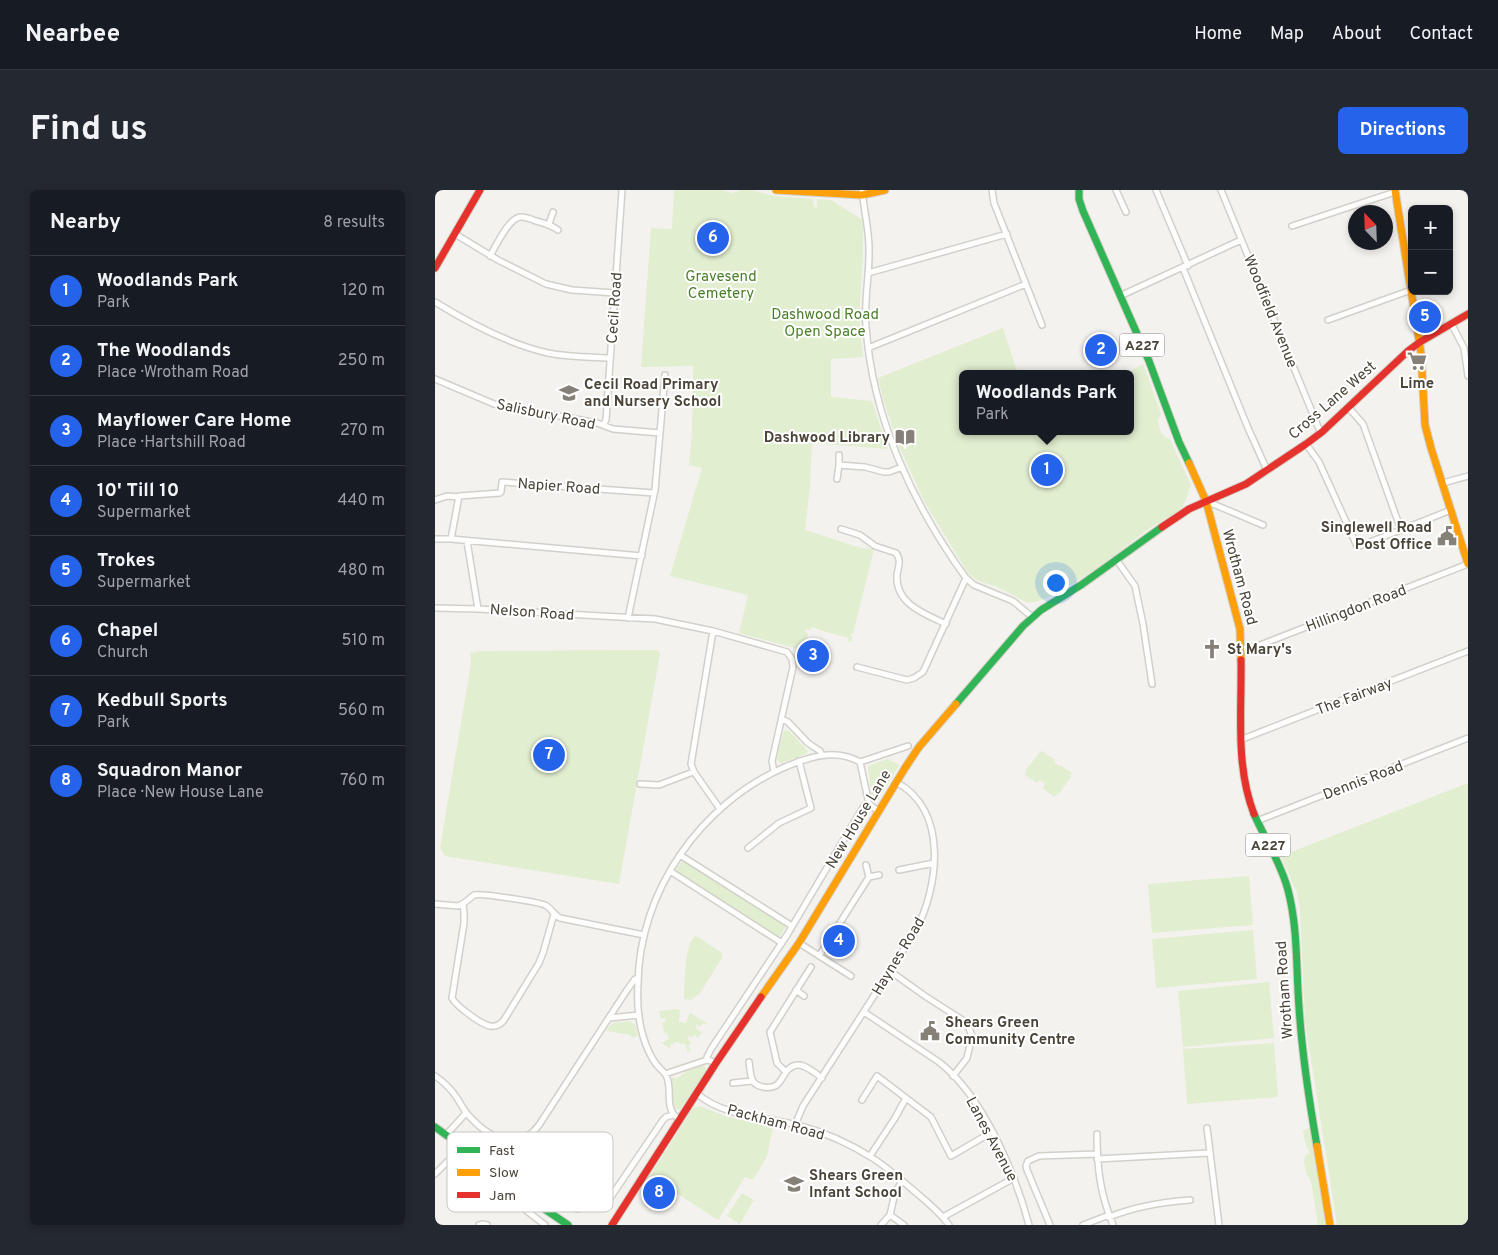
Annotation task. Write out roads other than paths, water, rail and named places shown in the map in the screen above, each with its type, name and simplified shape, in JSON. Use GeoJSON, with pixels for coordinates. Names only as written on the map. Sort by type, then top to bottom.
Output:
{"type":"FeatureCollection","features":[{"type":"Feature","properties":{"kind":"street"},"geometry":{"type":"LineString","coordinates":[[435,267],[480,190]]}},
{"type":"Feature","properties":{"kind":"street","name":"Cecil Road"},"geometry":{"type":"LineString","coordinates":[[603,426],[606,420],[622,190]]}},
{"type":"Feature","properties":{"kind":"street"},"geometry":{"type":"LineString","coordinates":[[776,190],[862,193],[885,190]]}},
{"type":"Feature","properties":{"kind":"street"},"geometry":{"type":"LineString","coordinates":[[992,190],[994,203],[1042,325]]}},
{"type":"Feature","properties":{"kind":"street","name":"Wrotham Road"},"geometry":{"type":"LineString","coordinates":[[1079,190],[1078,197],[1081,207],[1152,370],[1179,442],[1206,501],[1240,629],[1242,649],[1241,740],[1243,765],[1248,793],[1257,821],[1282,875],[1291,902],[1300,1032],[1330,1225]]}},
{"type":"Feature","properties":{"kind":"street"},"geometry":{"type":"LineString","coordinates":[[1115,190],[1126,212]]}},
{"type":"Feature","properties":{"kind":"street"},"geometry":{"type":"LineString","coordinates":[[1156,190],[1250,434],[1267,470]]}},
{"type":"Feature","properties":{"kind":"street","name":"Woodfield Avenue"},"geometry":{"type":"LineString","coordinates":[[1221,190],[1319,429],[1322,432]]}},
{"type":"Feature","properties":{"kind":"street"},"geometry":{"type":"LineString","coordinates":[[1292,226],[1395,191],[1408,271]]}},
{"type":"Feature","properties":{"kind":"street"},"geometry":{"type":"LineString","coordinates":[[862,193],[869,236],[866,307],[868,348],[879,404],[902,467],[925,514],[966,578],[974,585],[1013,602],[1032,617]]}},
{"type":"Feature","properties":{"kind":"street"},"geometry":{"type":"LineString","coordinates":[[549,224],[553,212]]}},
{"type":"Feature","properties":{"kind":"street"},"geometry":{"type":"LineString","coordinates":[[490,256],[513,219],[523,217],[549,224],[558,230]]}},
{"type":"Feature","properties":{"kind":"street"},"geometry":{"type":"LineString","coordinates":[[455,234],[490,256],[546,284],[573,290],[615,293]]}},
{"type":"Feature","properties":{"kind":"street"},"geometry":{"type":"LineString","coordinates":[[868,273],[1007,234]]}},
{"type":"Feature","properties":{"kind":"street"},"geometry":{"type":"LineString","coordinates":[[1120,296],[1241,240]]}},
{"type":"Feature","properties":{"kind":"street"},"geometry":{"type":"LineString","coordinates":[[868,348],[1026,284]]}},
{"type":"Feature","properties":{"kind":"street"},"geometry":{"type":"LineString","coordinates":[[1328,320],[1408,291]]}},
{"type":"Feature","properties":{"kind":"street"},"geometry":{"type":"LineString","coordinates":[[1412,295],[1420,342],[1425,425],[1467,560]]}},
{"type":"Feature","properties":{"kind":"street"},"geometry":{"type":"LineString","coordinates":[[435,302],[494,333],[529,348],[553,354],[610,358]]}},
{"type":"Feature","properties":{"kind":"street","name":"Cross Lane West"},"geometry":{"type":"LineString","coordinates":[[1206,501],[1245,484],[1306,444],[1322,432],[1420,342],[1468,314]]}},
{"type":"Feature","properties":{"kind":"street"},"geometry":{"type":"LineString","coordinates":[[1452,325],[1464,348],[1468,376]]}},
{"type":"Feature","properties":{"kind":"street"},"geometry":{"type":"LineString","coordinates":[[628,618],[654,493],[665,375]]}},
{"type":"Feature","properties":{"kind":"street","name":"Salisbury Road"},"geometry":{"type":"LineString","coordinates":[[435,380],[494,404],[597,423],[613,429],[660,433]]}},
{"type":"Feature","properties":{"kind":"street"},"geometry":{"type":"LineString","coordinates":[[1348,407],[1363,424],[1401,530]]}},
{"type":"Feature","properties":{"kind":"street"},"geometry":{"type":"LineString","coordinates":[[1306,444],[1319,462],[1357,546],[1451,510]]}},
{"type":"Feature","properties":{"kind":"street"},"geometry":{"type":"LineString","coordinates":[[837,479],[839,455]]}},
{"type":"Feature","properties":{"kind":"street"},"geometry":{"type":"LineString","coordinates":[[839,465],[865,467],[884,472],[902,467]]}},
{"type":"Feature","properties":{"kind":"street"},"geometry":{"type":"LineString","coordinates":[[1443,483],[1468,476]]}},
{"type":"Feature","properties":{"kind":"street","name":"Napier Road"},"geometry":{"type":"LineString","coordinates":[[458,498],[461,495],[501,493],[502,482],[654,493]]}},
{"type":"Feature","properties":{"kind":"street"},"geometry":{"type":"LineString","coordinates":[[435,500],[447,496],[458,498],[451,539]]}},
{"type":"Feature","properties":{"kind":"street"},"geometry":{"type":"LineString","coordinates":[[1206,501],[1263,525]]}},
{"type":"Feature","properties":{"kind":"street","name":"New House Lane"},"geometry":{"type":"LineString","coordinates":[[613,1225],[696,1093],[799,943],[896,782],[923,741],[1032,617],[1081,585],[1169,522],[1206,501]]}},
{"type":"Feature","properties":{"kind":"street"},"geometry":{"type":"LineString","coordinates":[[841,529],[860,535],[875,546],[896,553],[899,560],[897,583],[905,600],[916,610],[946,624]]}},
{"type":"Feature","properties":{"kind":"street"},"geometry":{"type":"LineString","coordinates":[[435,539],[642,556]]}},
{"type":"Feature","properties":{"kind":"street","name":"Nelson Road"},"geometry":{"type":"LineString","coordinates":[[467,541],[479,609],[655,619],[713,631],[784,651],[790,655],[793,665],[782,719]]}},
{"type":"Feature","properties":{"kind":"street"},"geometry":{"type":"LineString","coordinates":[[1116,559],[1135,586],[1152,684]]}},
{"type":"Feature","properties":{"kind":"street","name":"Hillingdon Road"},"geometry":{"type":"LineString","coordinates":[[1242,649],[1255,647],[1467,560]]}},
{"type":"Feature","properties":{"kind":"street"},"geometry":{"type":"LineString","coordinates":[[857,667],[907,680],[923,672],[966,578]]}},
{"type":"Feature","properties":{"kind":"street"},"geometry":{"type":"LineString","coordinates":[[435,608],[479,609]]}},
{"type":"Feature","properties":{"kind":"street"},"geometry":{"type":"LineString","coordinates":[[713,631],[691,766],[693,772],[720,809]]}},
{"type":"Feature","properties":{"kind":"street","name":"The Fairway"},"geometry":{"type":"LineString","coordinates":[[1241,740],[1468,651]]}},
{"type":"Feature","properties":{"kind":"street"},"geometry":{"type":"LineString","coordinates":[[774,772],[772,761],[782,719],[788,722],[805,741],[821,751],[822,755]]}},
{"type":"Feature","properties":{"kind":"street","name":"Dennis Road"},"geometry":{"type":"LineString","coordinates":[[1257,821],[1468,738]]}},
{"type":"Feature","properties":{"kind":"street","name":"New House Lane"},"geometry":{"type":"LineString","coordinates":[[860,762],[908,746]]}},
{"type":"Feature","properties":{"kind":"street"},"geometry":{"type":"LineString","coordinates":[[679,1120],[673,1115],[670,1108],[668,1082],[665,1074],[655,1063],[642,1034],[639,1015],[638,978],[644,935],[654,903],[680,855],[720,809],[745,789],[774,772],[799,761],[822,755],[838,754],[860,762],[869,803],[878,812]]}},
{"type":"Feature","properties":{"kind":"street"},"geometry":{"type":"LineString","coordinates":[[748,848],[779,823],[811,808],[799,761]]}},
{"type":"Feature","properties":{"kind":"street"},"geometry":{"type":"LineString","coordinates":[[640,784],[659,786],[693,772]]}},
{"type":"Feature","properties":{"kind":"street","name":"Haynes Road"},"geometry":{"type":"LineString","coordinates":[[795,1124],[799,1114],[915,932],[931,889],[934,863],[933,837],[926,811],[920,800],[913,793],[896,782]]}},
{"type":"Feature","properties":{"kind":"street","name":"New House Lane"},"geometry":{"type":"LineString","coordinates":[[665,1074],[709,1061],[707,1057],[711,1049],[782,943],[859,814],[865,805],[869,803]]}},
{"type":"Feature","properties":{"kind":"street"},"geometry":{"type":"LineString","coordinates":[[680,855],[792,926]]}},
{"type":"Feature","properties":{"kind":"street"},"geometry":{"type":"LineString","coordinates":[[899,870],[934,863]]}},
{"type":"Feature","properties":{"kind":"street"},"geometry":{"type":"LineString","coordinates":[[866,865],[869,877]]}},
{"type":"Feature","properties":{"kind":"street"},"geometry":{"type":"LineString","coordinates":[[670,871],[782,943]]}},
{"type":"Feature","properties":{"kind":"street"},"geometry":{"type":"LineString","coordinates":[[819,956],[869,877],[879,874]]}},
{"type":"Feature","properties":{"kind":"street"},"geometry":{"type":"LineString","coordinates":[[435,904],[455,907],[463,905],[473,895],[481,894],[544,904],[560,918],[644,935]]}},
{"type":"Feature","properties":{"kind":"street"},"geometry":{"type":"LineString","coordinates":[[463,905],[464,923],[452,998],[459,1007],[491,1026],[497,1026],[504,1020],[539,963],[554,914]]}},
{"type":"Feature","properties":{"kind":"street"},"geometry":{"type":"LineString","coordinates":[[799,943],[851,976]]}},
{"type":"Feature","properties":{"kind":"street"},"geometry":{"type":"LineString","coordinates":[[786,1072],[777,1063],[770,1032],[811,967]]}},
{"type":"Feature","properties":{"kind":"street"},"geometry":{"type":"LineString","coordinates":[[890,970],[925,996],[967,1023],[972,1036],[969,1051],[967,1058],[953,1076]]}},
{"type":"Feature","properties":{"kind":"street"},"geometry":{"type":"LineString","coordinates":[[532,1132],[539,1125],[635,978],[638,978]]}},
{"type":"Feature","properties":{"kind":"street"},"geometry":{"type":"LineString","coordinates":[[796,990],[804,996]]}},
{"type":"Feature","properties":{"kind":"street","name":"Lanes Avenue"},"geometry":{"type":"LineString","coordinates":[[864,1012],[934,1058],[949,1070],[964,1087],[992,1132],[1014,1178],[1029,1225]]}},
{"type":"Feature","properties":{"kind":"street"},"geometry":{"type":"LineString","coordinates":[[609,1018],[639,1015]]}},
{"type":"Feature","properties":{"kind":"street"},"geometry":{"type":"LineString","coordinates":[[749,1062],[752,1081],[760,1087],[773,1088],[786,1072],[799,1065],[822,1078]]}},
{"type":"Feature","properties":{"kind":"street"},"geometry":{"type":"LineString","coordinates":[[435,1076],[453,1092],[466,1113],[475,1123],[488,1132]]}},
{"type":"Feature","properties":{"kind":"street"},"geometry":{"type":"LineString","coordinates":[[862,1100],[877,1076],[931,1117],[951,1156],[992,1132]]}},
{"type":"Feature","properties":{"kind":"street"},"geometry":{"type":"LineString","coordinates":[[733,1084],[752,1081]]}},
{"type":"Feature","properties":{"kind":"street","name":"Packham Road"},"geometry":{"type":"LineString","coordinates":[[696,1093],[713,1105],[728,1111],[795,1124],[840,1140],[869,1156],[902,1181],[943,1217],[949,1225]]}},
{"type":"Feature","properties":{"kind":"street"},"geometry":{"type":"LineString","coordinates":[[869,1156],[906,1098]]}},
{"type":"Feature","properties":{"kind":"street"},"geometry":{"type":"LineString","coordinates":[[449,1132],[466,1113]]}},
{"type":"Feature","properties":{"kind":"street"},"geometry":{"type":"LineString","coordinates":[[613,1194],[663,1120],[673,1115]]}},
{"type":"Feature","properties":{"kind":"street"},"geometry":{"type":"LineString","coordinates":[[435,1127],[446,1135]]}},
{"type":"Feature","properties":{"kind":"street"},"geometry":{"type":"LineString","coordinates":[[1207,1128],[1219,1225]]}},
{"type":"Feature","properties":{"kind":"street"},"geometry":{"type":"LineString","coordinates":[[1097,1134],[1097,1156],[1101,1188],[1113,1225]]}},
{"type":"Feature","properties":{"kind":"street"},"geometry":{"type":"LineString","coordinates":[[1050,1225],[1026,1166],[1028,1161],[1039,1156],[1209,1153]]}},
{"type":"Feature","properties":{"kind":"street"},"geometry":{"type":"LineString","coordinates":[[435,1174],[447,1162]]}},
{"type":"Feature","properties":{"kind":"street"},"geometry":{"type":"LineString","coordinates":[[943,1217],[1014,1178]]}},
{"type":"Feature","properties":{"kind":"street"},"geometry":{"type":"LineString","coordinates":[[881,1225],[890,1215],[895,1194],[902,1181]]}},
{"type":"Feature","properties":{"kind":"street"},"geometry":{"type":"LineString","coordinates":[[1083,1225],[1130,1208],[1154,1203],[1190,1200]]}},
{"type":"Feature","properties":{"kind":"street"},"geometry":{"type":"LineString","coordinates":[[529,1212],[545,1225]]}},
{"type":"Feature","properties":{"kind":"street"},"geometry":{"type":"LineString","coordinates":[[539,1220],[544,1212]]}},
{"type":"Feature","properties":{"kind":"street"},"geometry":{"type":"LineString","coordinates":[[548,1212],[568,1225]]}},
{"type":"Feature","properties":{"kind":"street"},"geometry":{"type":"LineString","coordinates":[[890,1215],[904,1225]]}},
{"type":"Feature","properties":{"kind":"street"},"geometry":{"type":"LineString","coordinates":[[479,1225],[487,1225]]}},
{"type":"Feature","properties":{"kind":"place","name":"Chapel"},"geometry":{"type":"Point","coordinates":[713,238]}},
{"type":"Feature","properties":{"kind":"place","name":"Trokes"},"geometry":{"type":"Point","coordinates":[1425,317]}},
{"type":"Feature","properties":{"kind":"place","name":"The Woodlands"},"geometry":{"type":"Point","coordinates":[1101,350]}},
{"type":"Feature","properties":{"kind":"place","name":"Lime"},"geometry":{"type":"Point","coordinates":[1417,361]}},
{"type":"Feature","properties":{"kind":"place","name":"Cecil Road Primary and Nursery School"},"geometry":{"type":"Point","coordinates":[569,393]}},
{"type":"Feature","properties":{"kind":"place","name":"Dashwood Library"},"geometry":{"type":"Point","coordinates":[905,437]}},
{"type":"Feature","properties":{"kind":"place","name":"Woodlands Park"},"geometry":{"type":"Point","coordinates":[1047,470]}},
{"type":"Feature","properties":{"kind":"place","name":"Singlewell Road Post Office"},"geometry":{"type":"Point","coordinates":[1447,536]}},
{"type":"Feature","properties":{"kind":"place","name":"St Mary's"},"geometry":{"type":"Point","coordinates":[1212,649]}},
{"type":"Feature","properties":{"kind":"place","name":"Mayflower Care Home"},"geometry":{"type":"Point","coordinates":[813,656]}},
{"type":"Feature","properties":{"kind":"place","name":"Kedbull Sports"},"geometry":{"type":"Point","coordinates":[549,755]}},
{"type":"Feature","properties":{"kind":"place","name":"10' Till 10"},"geometry":{"type":"Point","coordinates":[839,941]}},
{"type":"Feature","properties":{"kind":"place","name":"Shears Green Community Centre"},"geometry":{"type":"Point","coordinates":[930,1031]}},
{"type":"Feature","properties":{"kind":"place","name":"Shears Green Infant School"},"geometry":{"type":"Point","coordinates":[794,1184]}},
{"type":"Feature","properties":{"kind":"place","name":"Squadron Manor"},"geometry":{"type":"Point","coordinates":[659,1193]}},
{"type":"Feature","properties":{"kind":"park label","name":"Gravesend Cemetery"},"geometry":{"type":"Point","coordinates":[721,284]}},
{"type":"Feature","properties":{"kind":"park label","name":"Dashwood Road Open Space"},"geometry":{"type":"Point","coordinates":[825,322]}}]}
